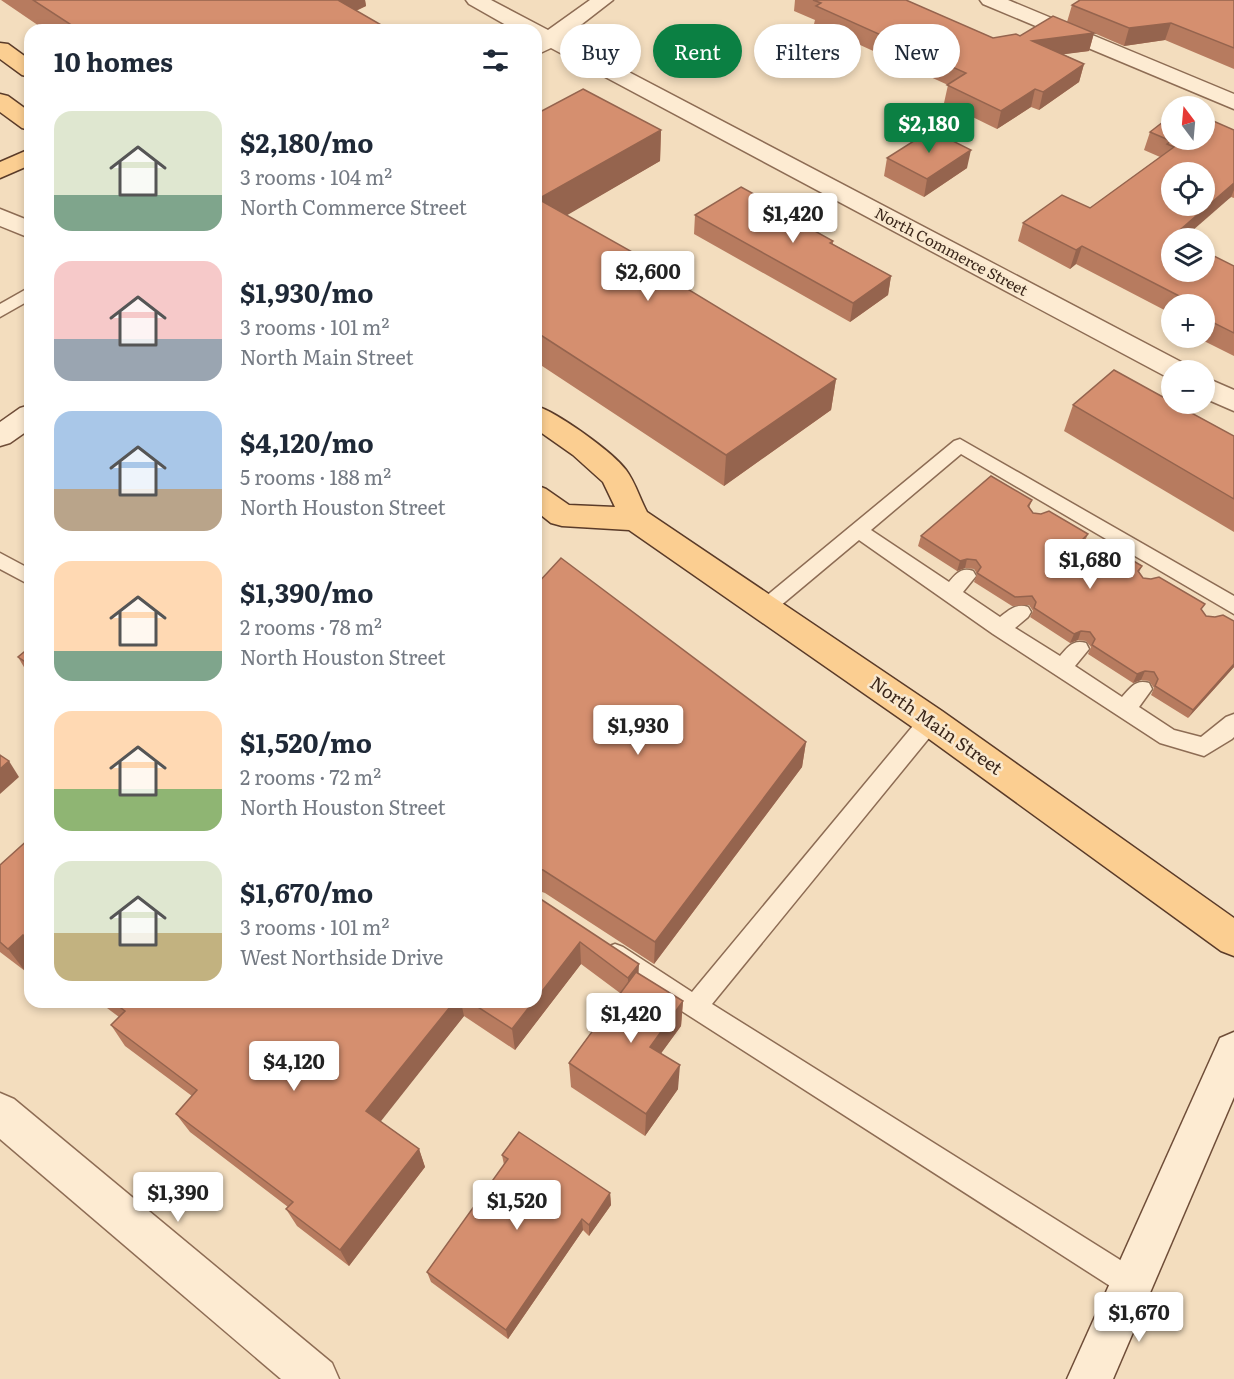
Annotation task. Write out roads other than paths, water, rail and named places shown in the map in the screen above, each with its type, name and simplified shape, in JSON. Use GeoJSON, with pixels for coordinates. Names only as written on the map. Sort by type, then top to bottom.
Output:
{"type":"FeatureCollection","features":[{"type":"Feature","properties":{"kind":"main road"},"geometry":{"type":"LineString","coordinates":[[0,49],[24,66]]}},
{"type":"Feature","properties":{"kind":"main road"},"geometry":{"type":"LineString","coordinates":[[0,101],[24,119]]}},
{"type":"Feature","properties":{"kind":"main road"},"geometry":{"type":"LineString","coordinates":[[0,171],[24,159]]}},
{"type":"Feature","properties":{"kind":"main road"},"geometry":{"type":"LineString","coordinates":[[542,420],[583,448],[615,476],[635,519],[562,515],[542,500]]}},
{"type":"Feature","properties":{"kind":"main road","name":"North Main Street"},"geometry":{"type":"LineString","coordinates":[[635,519],[930,721],[1234,939]]}},
{"type":"Feature","properties":{"kind":"street","name":"North Commerce Street"},"geometry":{"type":"LineString","coordinates":[[476,0],[515,24]]}},
{"type":"Feature","properties":{"kind":"street"},"geometry":{"type":"LineString","coordinates":[[542,36],[603,0]]}},
{"type":"Feature","properties":{"kind":"street"},"geometry":{"type":"LineString","coordinates":[[990,0],[1234,102]]}},
{"type":"Feature","properties":{"kind":"street","name":"North Commerce Street"},"geometry":{"type":"LineString","coordinates":[[542,40],[1161,363]]}},
{"type":"Feature","properties":{"kind":"street"},"geometry":{"type":"LineString","coordinates":[[0,216],[24,228]]}},
{"type":"Feature","properties":{"kind":"street"},"geometry":{"type":"LineString","coordinates":[[1215,392],[1234,402]]}},
{"type":"Feature","properties":{"kind":"street"},"geometry":{"type":"LineString","coordinates":[[0,436],[24,419]]}},
{"type":"Feature","properties":{"kind":"street"},"geometry":{"type":"LineString","coordinates":[[1090,1379],[1234,1051]]}},
{"type":"Feature","properties":{"kind":"street"},"geometry":{"type":"LineString","coordinates":[[0,1113],[316,1379]]}},
{"type":"Feature","properties":{"kind":"lane"},"geometry":{"type":"LineString","coordinates":[[0,312],[24,296]]}},
{"type":"Feature","properties":{"kind":"lane"},"geometry":{"type":"LineString","coordinates":[[766,607],[960,445],[1230,604],[1209,618]]}},
{"type":"Feature","properties":{"kind":"lane"},"geometry":{"type":"LineString","coordinates":[[1037,515],[1053,499]]}},
{"type":"Feature","properties":{"kind":"lane"},"geometry":{"type":"LineString","coordinates":[[859,531],[951,592],[1000,628],[1167,737],[1204,747],[1234,723]]}},
{"type":"Feature","properties":{"kind":"lane"},"geometry":{"type":"LineString","coordinates":[[1092,548],[1109,534]]}},
{"type":"Feature","properties":{"kind":"lane"},"geometry":{"type":"LineString","coordinates":[[0,560],[24,574]]}},
{"type":"Feature","properties":{"kind":"lane"},"geometry":{"type":"LineString","coordinates":[[1146,580],[1163,565]]}},
{"type":"Feature","properties":{"kind":"lane"},"geometry":{"type":"LineString","coordinates":[[951,592],[966,576]]}},
{"type":"Feature","properties":{"kind":"lane"},"geometry":{"type":"LineString","coordinates":[[1000,628],[1021,612]]}},
{"type":"Feature","properties":{"kind":"lane"},"geometry":{"type":"LineString","coordinates":[[1061,668],[1079,649]]}},
{"type":"Feature","properties":{"kind":"lane"},"geometry":{"type":"LineString","coordinates":[[1125,708],[1142,689]]}},
{"type":"Feature","properties":{"kind":"lane"},"geometry":{"type":"LineString","coordinates":[[695,1007],[930,721]]}},
{"type":"Feature","properties":{"kind":"lane"},"geometry":{"type":"LineString","coordinates":[[595,942],[1131,1283]]}}]}
